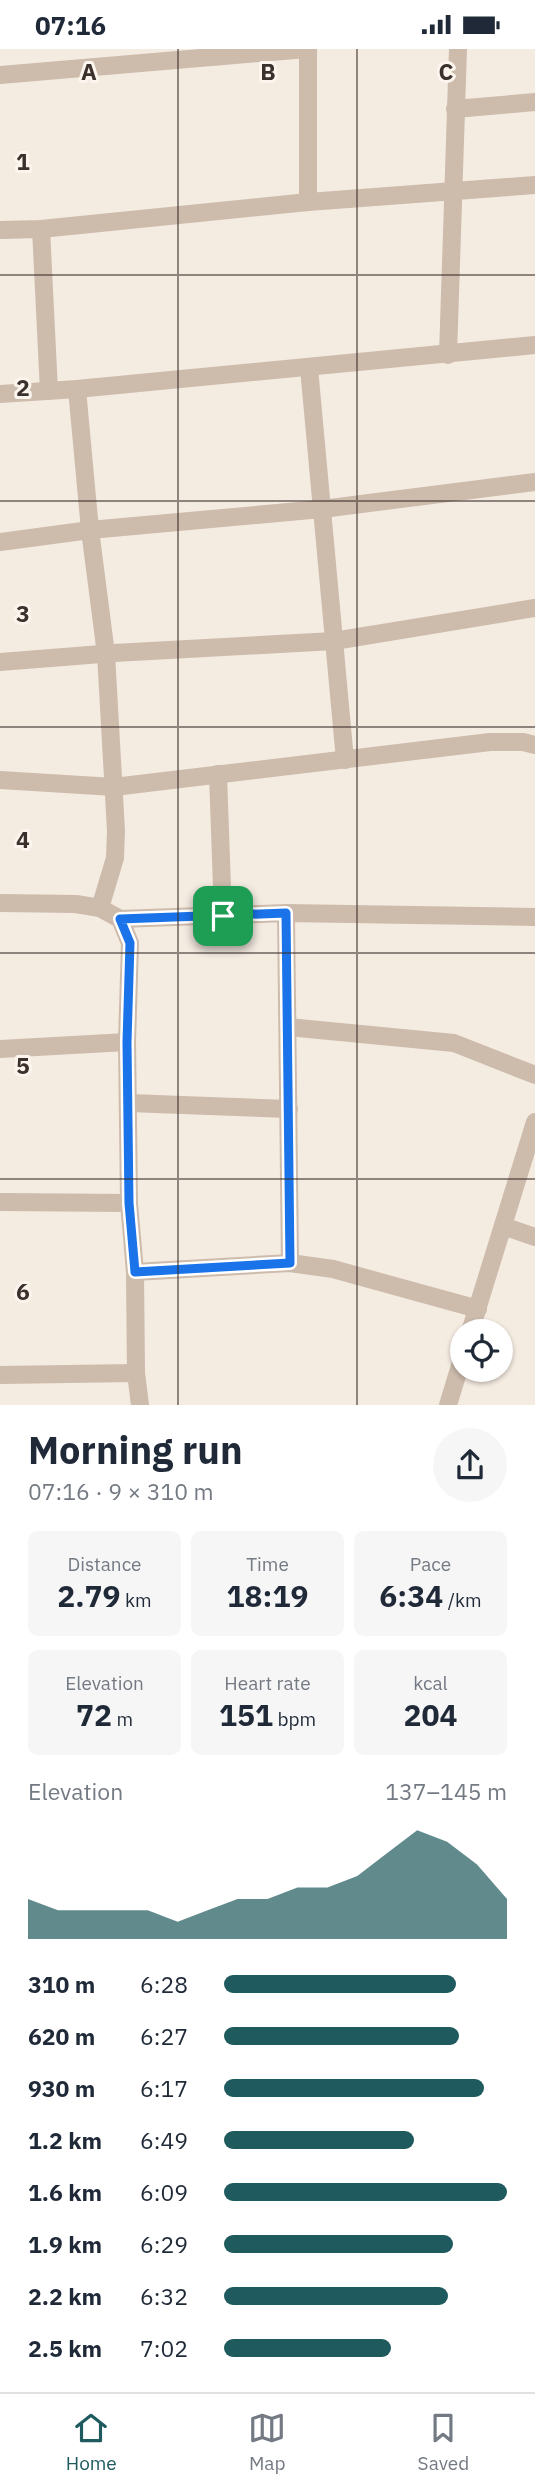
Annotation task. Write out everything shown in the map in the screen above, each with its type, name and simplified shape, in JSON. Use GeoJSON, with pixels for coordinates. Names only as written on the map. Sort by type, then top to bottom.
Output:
{"type":"FeatureCollection","features":[{"type":"Feature","properties":{"kind":"street"},"geometry":{"type":"LineString","coordinates":[[0,75],[307,49],[308,202]]}},
{"type":"Feature","properties":{"kind":"street"},"geometry":{"type":"LineString","coordinates":[[448,355],[458,49]]}},
{"type":"Feature","properties":{"kind":"street"},"geometry":{"type":"LineString","coordinates":[[455,109],[535,101]]}},
{"type":"Feature","properties":{"kind":"street"},"geometry":{"type":"LineString","coordinates":[[0,230],[41,229],[308,202],[535,185]]}},
{"type":"Feature","properties":{"kind":"street"},"geometry":{"type":"LineString","coordinates":[[41,229],[49,391]]}},
{"type":"Feature","properties":{"kind":"street"},"geometry":{"type":"LineString","coordinates":[[0,394],[309,368],[535,345]]}},
{"type":"Feature","properties":{"kind":"street"},"geometry":{"type":"LineString","coordinates":[[309,368],[345,760]]}},
{"type":"Feature","properties":{"kind":"street"},"geometry":{"type":"LineString","coordinates":[[77,389],[90,530],[106,654],[114,787],[115,857],[100,908]]}},
{"type":"Feature","properties":{"kind":"street"},"geometry":{"type":"LineString","coordinates":[[0,542],[90,530],[322,509],[535,482]]}},
{"type":"Feature","properties":{"kind":"street"},"geometry":{"type":"LineString","coordinates":[[0,662],[334,641],[535,608]]}},
{"type":"Feature","properties":{"kind":"street"},"geometry":{"type":"LineString","coordinates":[[0,780],[114,787],[490,742],[535,745]]}},
{"type":"Feature","properties":{"kind":"street"},"geometry":{"type":"LineString","coordinates":[[218,775],[223,916]]}},
{"type":"Feature","properties":{"kind":"street"},"geometry":{"type":"LineString","coordinates":[[0,903],[76,904],[100,908],[120,919],[286,913],[535,916]]}},
{"type":"Feature","properties":{"kind":"street"},"geometry":{"type":"LineString","coordinates":[[286,913],[290,1263]]}},
{"type":"Feature","properties":{"kind":"street"},"geometry":{"type":"LineString","coordinates":[[120,919],[130,943],[127,1042],[129,1203],[135,1272],[136,1373],[140,1405]]}},
{"type":"Feature","properties":{"kind":"street"},"geometry":{"type":"LineString","coordinates":[[288,1027],[454,1043],[535,1075]]}},
{"type":"Feature","properties":{"kind":"street"},"geometry":{"type":"LineString","coordinates":[[0,1049],[127,1042]]}},
{"type":"Feature","properties":{"kind":"street"},"geometry":{"type":"LineString","coordinates":[[129,1103],[289,1109]]}},
{"type":"Feature","properties":{"kind":"street"},"geometry":{"type":"LineString","coordinates":[[475,1319],[535,1122]]}},
{"type":"Feature","properties":{"kind":"street"},"geometry":{"type":"LineString","coordinates":[[0,1202],[129,1203]]}},
{"type":"Feature","properties":{"kind":"street"},"geometry":{"type":"LineString","coordinates":[[503,1226],[535,1237]]}},
{"type":"Feature","properties":{"kind":"street"},"geometry":{"type":"LineString","coordinates":[[135,1272],[290,1263],[333,1269],[478,1309]]}},
{"type":"Feature","properties":{"kind":"street"},"geometry":{"type":"LineString","coordinates":[[0,1375],[136,1373]]}},
{"type":"Feature","properties":{"kind":"street"},"geometry":{"type":"LineString","coordinates":[[448,1405],[455,1382]]}},
{"type":"Feature","properties":{"kind":"route"},"geometry":{"type":"LineString","coordinates":[[286,913],[290,1263],[135,1272],[129,1203],[127,1042],[130,943],[120,919],[223,916],[286,913]]}}]}
